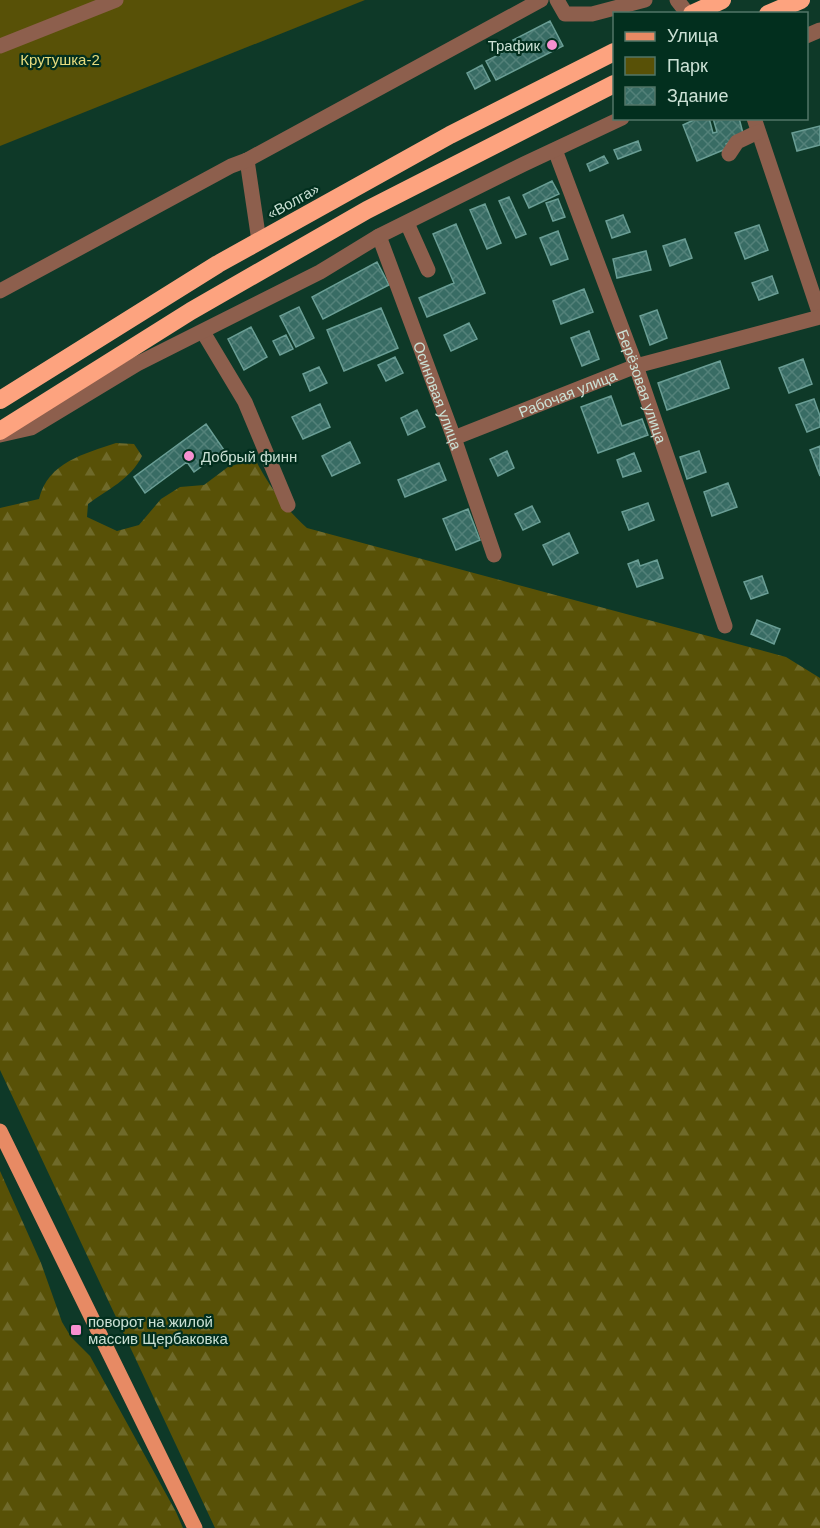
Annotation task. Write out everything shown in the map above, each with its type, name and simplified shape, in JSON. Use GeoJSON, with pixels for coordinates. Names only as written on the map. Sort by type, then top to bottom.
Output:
{"type":"FeatureCollection","features":[{"type":"Feature","properties":{"kind":"highway"},"geometry":{"type":"LineString","coordinates":[[773,12],[801,0]]}},
{"type":"Feature","properties":{"kind":"highway"},"geometry":{"type":"LineString","coordinates":[[696,12],[717,1]]}},
{"type":"Feature","properties":{"kind":"highway","name":"«Волга»"},"geometry":{"type":"LineString","coordinates":[[0,400],[259,241],[450,135],[613,53]]}},
{"type":"Feature","properties":{"kind":"highway"},"geometry":{"type":"LineString","coordinates":[[0,433],[191,311],[357,216],[613,85]]}},
{"type":"Feature","properties":{"kind":"main road"},"geometry":{"type":"LineString","coordinates":[[0,1131],[195,1528]]}},
{"type":"Feature","properties":{"kind":"street"},"geometry":{"type":"LineString","coordinates":[[0,46],[116,0]]}},
{"type":"Feature","properties":{"kind":"street"},"geometry":{"type":"LineString","coordinates":[[0,291],[541,0]]}},
{"type":"Feature","properties":{"kind":"street"},"geometry":{"type":"LineString","coordinates":[[557,0],[565,14],[592,14],[645,0]]}},
{"type":"Feature","properties":{"kind":"street"},"geometry":{"type":"LineString","coordinates":[[677,0],[686,12]]}},
{"type":"Feature","properties":{"kind":"street"},"geometry":{"type":"LineString","coordinates":[[0,433],[31,428],[137,364],[320,272],[378,237],[618,120]]}},
{"type":"Feature","properties":{"kind":"street"},"geometry":{"type":"LineString","coordinates":[[729,154],[737,142],[756,125],[820,316]]}},
{"type":"Feature","properties":{"kind":"street","name":"Берёзовая улица"},"geometry":{"type":"LineString","coordinates":[[555,150],[636,366],[725,626]]}},
{"type":"Feature","properties":{"kind":"street"},"geometry":{"type":"LineString","coordinates":[[247,160],[259,241]]}},
{"type":"Feature","properties":{"kind":"street"},"geometry":{"type":"LineString","coordinates":[[407,223],[428,270]]}},
{"type":"Feature","properties":{"kind":"street","name":"Осиновая улица"},"geometry":{"type":"LineString","coordinates":[[378,237],[454,438],[494,555]]}},
{"type":"Feature","properties":{"kind":"street","name":"Рабочая улица"},"geometry":{"type":"LineString","coordinates":[[454,438],[636,366],[820,316]]}},
{"type":"Feature","properties":{"kind":"street"},"geometry":{"type":"LineString","coordinates":[[203,332],[245,402],[288,505]]}},
{"type":"Feature","properties":{"kind":"green space","name":"Крутушка-2"},"geometry":{"type":"Polygon","coordinates":[[[0,0],[365,0],[0,146],[0,0]]]}},
{"type":"Feature","properties":{"kind":"green space"},"geometry":{"type":"Polygon","coordinates":[[[116,443],[134,444],[142,456],[125,478],[88,504],[87,517],[117,531],[139,525],[161,499],[180,487],[204,485],[228,467],[255,459],[278,496],[307,528],[786,657],[820,678],[820,1528],[215,1528],[0,1070],[0,508],[39,499],[50,476],[59,468],[80,456],[116,443]]]}},
{"type":"Feature","properties":{"kind":"green space"},"geometry":{"type":"Polygon","coordinates":[[[0,1171],[41,1263],[62,1322],[71,1337],[90,1356],[183,1528],[0,1528],[0,1171]]]}},
{"type":"Feature","properties":{"kind":"building"},"geometry":{"type":"Polygon","coordinates":[[[550,21],[563,46],[496,80],[486,61],[516,46],[513,40],[550,21]]]}},
{"type":"Feature","properties":{"kind":"building"},"geometry":{"type":"Polygon","coordinates":[[[482,65],[490,81],[475,89],[467,73],[482,65]]]}},
{"type":"Feature","properties":{"kind":"building"},"geometry":{"type":"Polygon","coordinates":[[[694,120],[710,120],[713,133],[717,132],[714,120],[740,120],[744,137],[726,144],[728,148],[697,161],[683,125],[694,120]]]}},
{"type":"Feature","properties":{"kind":"building"},"geometry":{"type":"Polygon","coordinates":[[[820,126],[820,145],[797,151],[792,133],[820,126]]]}},
{"type":"Feature","properties":{"kind":"building"},"geometry":{"type":"Polygon","coordinates":[[[638,141],[641,150],[618,159],[614,150],[638,141]]]}},
{"type":"Feature","properties":{"kind":"building"},"geometry":{"type":"Polygon","coordinates":[[[604,156],[608,163],[590,171],[587,164],[604,156]]]}},
{"type":"Feature","properties":{"kind":"building"},"geometry":{"type":"Polygon","coordinates":[[[552,181],[559,194],[529,208],[523,195],[552,181]]]}},
{"type":"Feature","properties":{"kind":"building"},"geometry":{"type":"Polygon","coordinates":[[[509,197],[526,234],[516,238],[499,201],[509,197]]]}},
{"type":"Feature","properties":{"kind":"building"},"geometry":{"type":"Polygon","coordinates":[[[558,199],[565,217],[553,221],[546,203],[558,199]]]}},
{"type":"Feature","properties":{"kind":"building"},"geometry":{"type":"Polygon","coordinates":[[[485,204],[501,243],[487,249],[470,210],[485,204]]]}},
{"type":"Feature","properties":{"kind":"building"},"geometry":{"type":"Polygon","coordinates":[[[623,215],[630,232],[612,238],[606,221],[623,215]]]}},
{"type":"Feature","properties":{"kind":"building"},"geometry":{"type":"Polygon","coordinates":[[[456,224],[485,293],[427,317],[419,298],[454,283],[433,234],[456,224]]]}},
{"type":"Feature","properties":{"kind":"building"},"geometry":{"type":"Polygon","coordinates":[[[759,225],[768,250],[745,259],[735,233],[759,225]]]}},
{"type":"Feature","properties":{"kind":"building"},"geometry":{"type":"Polygon","coordinates":[[[558,231],[568,259],[551,265],[540,238],[558,231]]]}},
{"type":"Feature","properties":{"kind":"building"},"geometry":{"type":"Polygon","coordinates":[[[685,239],[692,258],[670,266],[663,246],[685,239]]]}},
{"type":"Feature","properties":{"kind":"building"},"geometry":{"type":"Polygon","coordinates":[[[646,251],[651,270],[617,278],[613,259],[646,251]]]}},
{"type":"Feature","properties":{"kind":"building"},"geometry":{"type":"Polygon","coordinates":[[[377,262],[389,285],[323,319],[312,297],[377,262]]]}},
{"type":"Feature","properties":{"kind":"building"},"geometry":{"type":"Polygon","coordinates":[[[772,276],[778,293],[759,300],[752,283],[772,276]]]}},
{"type":"Feature","properties":{"kind":"building"},"geometry":{"type":"Polygon","coordinates":[[[584,289],[593,312],[561,324],[553,301],[584,289]]]}},
{"type":"Feature","properties":{"kind":"building"},"geometry":{"type":"Polygon","coordinates":[[[299,307],[314,338],[296,347],[280,316],[299,307]]]}},
{"type":"Feature","properties":{"kind":"building"},"geometry":{"type":"Polygon","coordinates":[[[381,308],[398,348],[344,371],[327,330],[381,308]]]}},
{"type":"Feature","properties":{"kind":"building"},"geometry":{"type":"Polygon","coordinates":[[[657,310],[667,338],[650,345],[640,316],[657,310]]]}},
{"type":"Feature","properties":{"kind":"building"},"geometry":{"type":"Polygon","coordinates":[[[469,323],[477,339],[451,351],[444,335],[469,323]]]}},
{"type":"Feature","properties":{"kind":"building"},"geometry":{"type":"Polygon","coordinates":[[[251,327],[267,357],[244,370],[228,339],[251,327]]]}},
{"type":"Feature","properties":{"kind":"building"},"geometry":{"type":"Polygon","coordinates":[[[589,331],[599,359],[582,366],[571,338],[589,331]]]}},
{"type":"Feature","properties":{"kind":"building"},"geometry":{"type":"Polygon","coordinates":[[[286,335],[293,349],[280,355],[273,341],[286,335]]]}},
{"type":"Feature","properties":{"kind":"building"},"geometry":{"type":"Polygon","coordinates":[[[395,357],[403,373],[386,381],[378,365],[395,357]]]}},
{"type":"Feature","properties":{"kind":"building"},"geometry":{"type":"Polygon","coordinates":[[[803,359],[812,384],[789,393],[779,368],[803,359]]]}},
{"type":"Feature","properties":{"kind":"building"},"geometry":{"type":"Polygon","coordinates":[[[720,361],[729,388],[667,410],[658,383],[720,361]]]}},
{"type":"Feature","properties":{"kind":"building"},"geometry":{"type":"Polygon","coordinates":[[[319,367],[327,383],[310,391],[303,374],[319,367]]]}},
{"type":"Feature","properties":{"kind":"building"},"geometry":{"type":"Polygon","coordinates":[[[611,396],[622,426],[642,419],[648,435],[598,453],[581,407],[611,396]]]}},
{"type":"Feature","properties":{"kind":"building"},"geometry":{"type":"Polygon","coordinates":[[[814,399],[820,416],[820,427],[807,432],[796,405],[814,399]]]}},
{"type":"Feature","properties":{"kind":"building"},"geometry":{"type":"Polygon","coordinates":[[[320,404],[330,427],[303,439],[292,417],[320,404]]]}},
{"type":"Feature","properties":{"kind":"building"},"geometry":{"type":"Polygon","coordinates":[[[417,410],[425,427],[408,435],[401,418],[417,410]]]}},
{"type":"Feature","properties":{"kind":"building","name":"Добрый финн"},"geometry":{"type":"Polygon","coordinates":[[[206,424],[224,450],[194,472],[187,462],[145,493],[134,477],[206,424]]]}},
{"type":"Feature","properties":{"kind":"building"},"geometry":{"type":"Polygon","coordinates":[[[350,442],[360,463],[332,476],[322,456],[350,442]]]}},
{"type":"Feature","properties":{"kind":"building"},"geometry":{"type":"Polygon","coordinates":[[[820,446],[820,476],[810,450],[820,446]]]}},
{"type":"Feature","properties":{"kind":"building"},"geometry":{"type":"Polygon","coordinates":[[[507,451],[514,468],[498,476],[490,459],[507,451]]]}},
{"type":"Feature","properties":{"kind":"building"},"geometry":{"type":"Polygon","coordinates":[[[699,451],[706,472],[687,479],[680,457],[699,451]]]}},
{"type":"Feature","properties":{"kind":"building"},"geometry":{"type":"Polygon","coordinates":[[[634,453],[641,471],[623,477],[617,460],[634,453]]]}},
{"type":"Feature","properties":{"kind":"building"},"geometry":{"type":"Polygon","coordinates":[[[439,463],[446,480],[405,497],[398,480],[439,463]]]}},
{"type":"Feature","properties":{"kind":"building"},"geometry":{"type":"Polygon","coordinates":[[[728,483],[737,507],[712,516],[704,492],[728,483]]]}},
{"type":"Feature","properties":{"kind":"building"},"geometry":{"type":"Polygon","coordinates":[[[648,503],[654,520],[629,530],[622,512],[648,503]]]}},
{"type":"Feature","properties":{"kind":"building"},"geometry":{"type":"Polygon","coordinates":[[[532,506],[540,522],[523,530],[515,514],[532,506]]]}},
{"type":"Feature","properties":{"kind":"building"},"geometry":{"type":"Polygon","coordinates":[[[468,509],[480,540],[456,550],[443,519],[468,509]]]}},
{"type":"Feature","properties":{"kind":"building"},"geometry":{"type":"Polygon","coordinates":[[[569,533],[578,553],[553,565],[543,545],[569,533]]]}},
{"type":"Feature","properties":{"kind":"building"},"geometry":{"type":"Polygon","coordinates":[[[638,560],[640,566],[657,560],[663,578],[637,587],[628,564],[638,560]]]}},
{"type":"Feature","properties":{"kind":"building"},"geometry":{"type":"Polygon","coordinates":[[[762,576],[768,593],[751,599],[744,582],[762,576]]]}},
{"type":"Feature","properties":{"kind":"building"},"geometry":{"type":"Polygon","coordinates":[[[757,620],[780,629],[774,644],[751,634],[757,620]]]}},
{"type":"Feature","properties":{"kind":"place","name":"Трафик"},"geometry":{"type":"Point","coordinates":[552,45]}},
{"type":"Feature","properties":{"kind":"place","name":"Добрый финн"},"geometry":{"type":"Point","coordinates":[189,456]}},
{"type":"Feature","properties":{"kind":"place","name":"поворот на жилой массив Щербаковка"},"geometry":{"type":"Point","coordinates":[76,1330]}}]}
